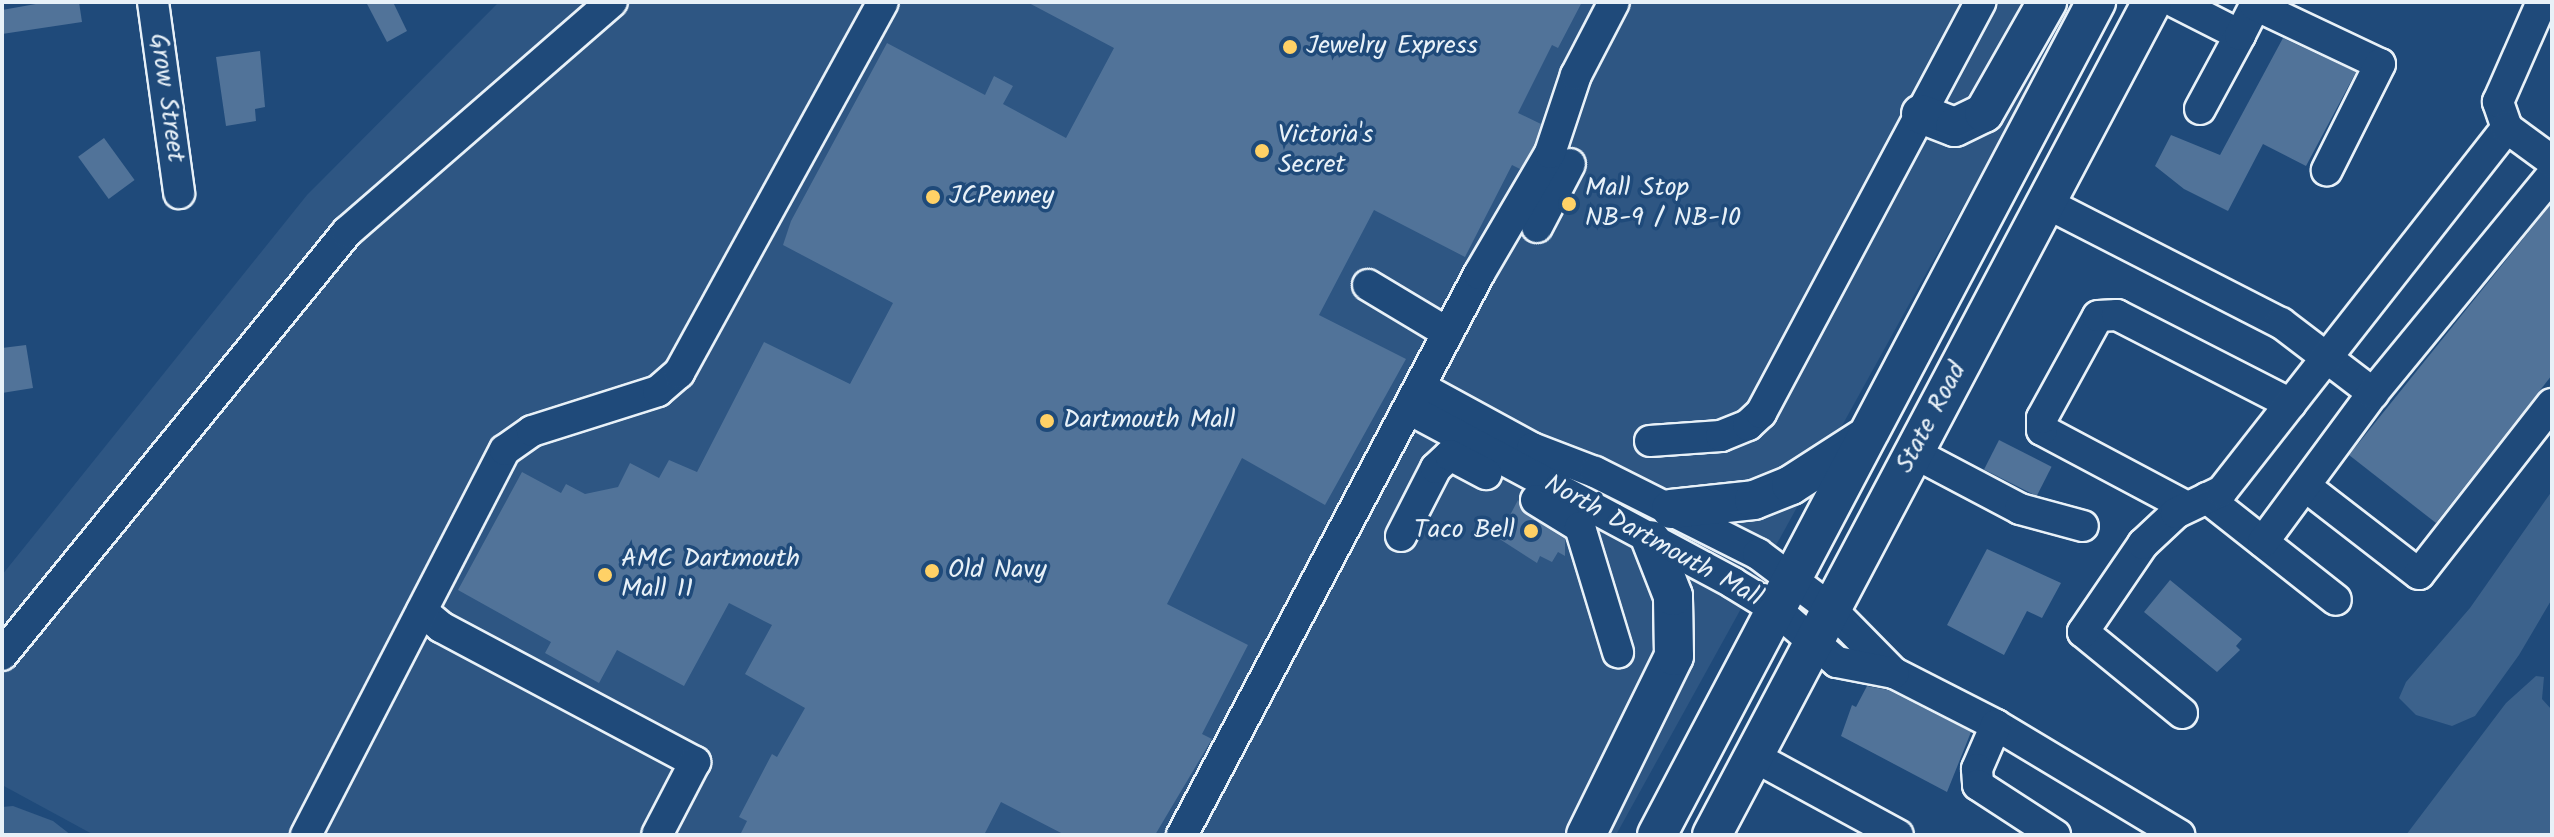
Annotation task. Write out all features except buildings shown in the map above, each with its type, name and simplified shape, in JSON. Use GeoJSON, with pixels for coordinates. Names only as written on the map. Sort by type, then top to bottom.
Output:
{"type":"FeatureCollection","features":[{"type":"Feature","properties":{"kind":"main road"},"geometry":{"type":"LineString","coordinates":[[1921,114],[1955,127],[1984,113],[2047,2]]}},
{"type":"Feature","properties":{"kind":"main road","name":"State Road"},"geometry":{"type":"LineString","coordinates":[[1657,835],[2096,2]]}},
{"type":"Feature","properties":{"kind":"main road","name":"State Road"},"geometry":{"type":"LineString","coordinates":[[1712,835],[2152,2]]}},
{"type":"Feature","properties":{"kind":"main road"},"geometry":{"type":"LineString","coordinates":[[1586,835],[1674,656],[1673,596],[1661,524],[1754,500],[1791,485],[1865,437]]}},
{"type":"Feature","properties":{"kind":"main road"},"geometry":{"type":"LineString","coordinates":[[1627,835],[1707,737]]}},
{"type":"Feature","properties":{"kind":"street","name":"Grow Street"},"geometry":{"type":"LineString","coordinates":[[153,2],[179,193]]}},
{"type":"Feature","properties":{"kind":"street"},"geometry":{"type":"LineString","coordinates":[[2,655],[347,232],[612,2]]}},
{"type":"Feature","properties":{"kind":"street"},"geometry":{"type":"LineString","coordinates":[[306,835],[512,442],[658,391],[679,373],[883,2]]}},
{"type":"Feature","properties":{"kind":"street"},"geometry":{"type":"LineString","coordinates":[[1182,835],[1448,333],[1550,153],[1576,75],[1614,2]]}},
{"type":"Feature","properties":{"kind":"street"},"geometry":{"type":"LineString","coordinates":[[1650,441],[1721,436],[1748,425],[1761,413],[1980,2]]}},
{"type":"Feature","properties":{"kind":"street"},"geometry":{"type":"LineString","coordinates":[[2175,2],[2240,35]]}},
{"type":"Feature","properties":{"kind":"street"},"geometry":{"type":"LineString","coordinates":[[2542,2],[2498,102],[2507,128],[2552,161]]}},
{"type":"Feature","properties":{"kind":"street"},"geometry":{"type":"LineString","coordinates":[[2200,109],[2255,5],[2380,64],[2327,170]]}},
{"type":"Feature","properties":{"kind":"street"},"geometry":{"type":"LineString","coordinates":[[2182,713],[2083,632],[2143,544],[2197,503],[2222,491],[2507,128]]}},
{"type":"Feature","properties":{"kind":"street"},"geometry":{"type":"LineString","coordinates":[[1537,227],[1570,164]]}},
{"type":"Feature","properties":{"kind":"street"},"geometry":{"type":"LineString","coordinates":[[2263,542],[2373,393],[2552,175]]}},
{"type":"Feature","properties":{"kind":"street"},"geometry":{"type":"LineString","coordinates":[[2046,203],[2281,323],[2373,393]]}},
{"type":"Feature","properties":{"kind":"street"},"geometry":{"type":"LineString","coordinates":[[1368,285],[1448,333]]}},
{"type":"Feature","properties":{"kind":"street"},"geometry":{"type":"LineString","coordinates":[[2291,404],[2117,315],[2098,316],[2042,418],[2042,430],[2197,503],[2263,542],[2336,600]]}},
{"type":"Feature","properties":{"kind":"street","name":"North Dartmouth Mall"},"geometry":{"type":"LineString","coordinates":[[1414,398],[1532,448],[1783,593],[1822,625],[1894,673],[1996,725],[2179,835]]}},
{"type":"Feature","properties":{"kind":"street"},"geometry":{"type":"LineString","coordinates":[[2305,486],[2419,574],[2552,404]]}},
{"type":"Feature","properties":{"kind":"street"},"geometry":{"type":"LineString","coordinates":[[1914,453],[2020,509],[2083,526]]}},
{"type":"Feature","properties":{"kind":"street"},"geometry":{"type":"LineString","coordinates":[[1401,536],[1436,468],[1450,455],[1567,517],[1580,527],[1618,652]]}},
{"type":"Feature","properties":{"kind":"street"},"geometry":{"type":"LineString","coordinates":[[422,611],[441,627],[695,762],[657,835]]}},
{"type":"Feature","properties":{"kind":"street"},"geometry":{"type":"LineString","coordinates":[[1996,725],[1977,769],[1978,785],[2055,835]]}},
{"type":"Feature","properties":{"kind":"street"},"geometry":{"type":"LineString","coordinates":[[1753,756],[1898,835]]}},
{"type":"Feature","properties":{"kind":"shaded area","name":"Dartmouth Mall"},"geometry":{"type":"Polygon","coordinates":[[[499,2],[2076,2],[1616,835],[94,835],[2,785],[2,575],[307,195],[499,2]]]}},
{"type":"Feature","properties":{"kind":"shaded area"},"geometry":{"type":"Polygon","coordinates":[[[2552,491],[2552,599],[2519,655],[2475,716],[2452,726],[2416,715],[2399,698],[2406,682],[2470,608],[2552,491]]]}},
{"type":"Feature","properties":{"kind":"shaded area"},"geometry":{"type":"Polygon","coordinates":[[[2536,676],[2544,677],[2542,699],[2552,710],[2552,835],[2406,835],[2506,703],[2536,676]]]}},
{"type":"Feature","properties":{"kind":"shaded area"},"geometry":{"type":"Polygon","coordinates":[[[13,806],[53,821],[71,835],[2,835],[2,807],[13,806]]]}},
{"type":"Feature","properties":{"kind":"place","name":"Jewelry Express"},"geometry":{"type":"Point","coordinates":[1290,47]}},
{"type":"Feature","properties":{"kind":"place","name":"Victoria's Secret"},"geometry":{"type":"Point","coordinates":[1262,151]}},
{"type":"Feature","properties":{"kind":"place","name":"JCPenney"},"geometry":{"type":"Point","coordinates":[933,197]}},
{"type":"Feature","properties":{"kind":"place","name":"Mall Stop NB-9 / NB-10"},"geometry":{"type":"Point","coordinates":[1569,204]}},
{"type":"Feature","properties":{"kind":"place","name":"Dartmouth Mall"},"geometry":{"type":"Point","coordinates":[1047,421]}},
{"type":"Feature","properties":{"kind":"place","name":"Taco Bell"},"geometry":{"type":"Point","coordinates":[1531,531]}},
{"type":"Feature","properties":{"kind":"place","name":"Old Navy"},"geometry":{"type":"Point","coordinates":[932,571]}},
{"type":"Feature","properties":{"kind":"place","name":"AMC Dartmouth Mall 11"},"geometry":{"type":"Point","coordinates":[605,575]}}]}
